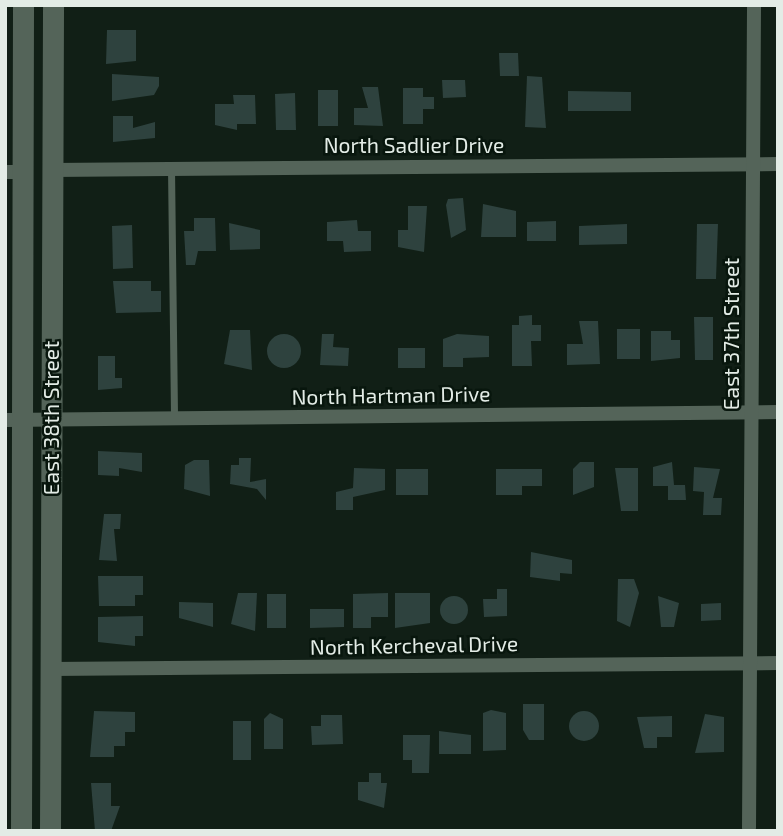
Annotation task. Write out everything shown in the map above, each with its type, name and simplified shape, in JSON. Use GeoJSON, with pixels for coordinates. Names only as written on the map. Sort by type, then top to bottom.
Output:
{"type":"FeatureCollection","features":[{"type":"Feature","properties":{"kind":"main road","name":"East 38th Street"},"geometry":{"type":"LineString","coordinates":[[22,831],[14,670],[14,172],[23,5]]}},
{"type":"Feature","properties":{"kind":"main road","name":"East 38th Street"},"geometry":{"type":"LineString","coordinates":[[50,831],[53,5]]}},
{"type":"Feature","properties":{"kind":"street","name":"East 37th Street"},"geometry":{"type":"LineString","coordinates":[[749,828],[754,5]]}},
{"type":"Feature","properties":{"kind":"street","name":"North Sadlier Drive"},"geometry":{"type":"LineString","coordinates":[[52,170],[778,164]]}},
{"type":"Feature","properties":{"kind":"street","name":"North Hartman Drive"},"geometry":{"type":"LineString","coordinates":[[14,420],[778,412]]}},
{"type":"Feature","properties":{"kind":"street","name":"North Kercheval Drive"},"geometry":{"type":"LineString","coordinates":[[51,669],[778,663]]}},
{"type":"Feature","properties":{"kind":"lane"},"geometry":{"type":"LineString","coordinates":[[171,168],[174,419]]}},
{"type":"Feature","properties":{"kind":"building"},"geometry":{"type":"Polygon","coordinates":[[[107,30],[136,30],[136,61],[106,64],[107,30]]]}},
{"type":"Feature","properties":{"kind":"building"},"geometry":{"type":"Polygon","coordinates":[[[499,53],[518,53],[519,76],[500,76],[499,53]]]}},
{"type":"Feature","properties":{"kind":"building"},"geometry":{"type":"Polygon","coordinates":[[[112,74],[159,77],[159,86],[154,95],[112,101],[112,74]]]}},
{"type":"Feature","properties":{"kind":"building"},"geometry":{"type":"Polygon","coordinates":[[[527,76],[542,77],[546,128],[525,127],[527,76]]]}},
{"type":"Feature","properties":{"kind":"building"},"geometry":{"type":"Polygon","coordinates":[[[442,80],[465,80],[466,97],[443,98],[442,80]]]}},
{"type":"Feature","properties":{"kind":"building"},"geometry":{"type":"Polygon","coordinates":[[[362,87],[378,87],[383,126],[354,125],[354,108],[368,108],[362,87]]]}},
{"type":"Feature","properties":{"kind":"building"},"geometry":{"type":"Polygon","coordinates":[[[403,88],[423,88],[423,97],[434,97],[434,109],[423,109],[423,124],[403,124],[403,88]]]}},
{"type":"Feature","properties":{"kind":"building"},"geometry":{"type":"Polygon","coordinates":[[[318,90],[338,90],[338,126],[318,126],[318,90]]]}},
{"type":"Feature","properties":{"kind":"building"},"geometry":{"type":"Polygon","coordinates":[[[568,91],[631,92],[631,111],[568,111],[568,91]]]}},
{"type":"Feature","properties":{"kind":"building"},"geometry":{"type":"Polygon","coordinates":[[[295,93],[296,130],[276,130],[275,94],[295,93]]]}},
{"type":"Feature","properties":{"kind":"building"},"geometry":{"type":"Polygon","coordinates":[[[233,95],[255,95],[256,124],[237,124],[237,130],[215,125],[215,104],[234,104],[233,95]]]}},
{"type":"Feature","properties":{"kind":"building"},"geometry":{"type":"Polygon","coordinates":[[[113,116],[133,116],[133,128],[155,122],[155,138],[113,142],[113,116]]]}},
{"type":"Feature","properties":{"kind":"building"},"geometry":{"type":"Polygon","coordinates":[[[463,198],[466,230],[451,238],[446,205],[448,199],[463,198]]]}},
{"type":"Feature","properties":{"kind":"building"},"geometry":{"type":"Polygon","coordinates":[[[483,204],[516,211],[516,237],[481,237],[483,204]]]}},
{"type":"Feature","properties":{"kind":"building"},"geometry":{"type":"Polygon","coordinates":[[[408,206],[427,206],[424,252],[398,247],[398,230],[408,230],[408,206]]]}},
{"type":"Feature","properties":{"kind":"building"},"geometry":{"type":"Polygon","coordinates":[[[194,218],[215,218],[216,251],[198,251],[195,265],[186,265],[184,231],[194,231],[194,218]]]}},
{"type":"Feature","properties":{"kind":"building"},"geometry":{"type":"Polygon","coordinates":[[[357,220],[358,231],[371,231],[371,251],[344,252],[343,241],[327,241],[327,222],[357,220]]]}},
{"type":"Feature","properties":{"kind":"building"},"geometry":{"type":"Polygon","coordinates":[[[556,221],[556,241],[527,241],[527,222],[556,221]]]}},
{"type":"Feature","properties":{"kind":"building"},"geometry":{"type":"Polygon","coordinates":[[[229,223],[260,230],[260,249],[230,250],[229,223]]]}},
{"type":"Feature","properties":{"kind":"building"},"geometry":{"type":"Polygon","coordinates":[[[627,224],[627,244],[579,245],[579,226],[627,224]]]}},
{"type":"Feature","properties":{"kind":"building"},"geometry":{"type":"Polygon","coordinates":[[[697,224],[718,224],[716,279],[696,279],[697,224]]]}},
{"type":"Feature","properties":{"kind":"building"},"geometry":{"type":"Polygon","coordinates":[[[132,225],[133,268],[113,269],[112,226],[132,225]]]}},
{"type":"Feature","properties":{"kind":"building"},"geometry":{"type":"Polygon","coordinates":[[[113,281],[151,281],[151,291],[161,291],[161,312],[116,313],[113,281]]]}},
{"type":"Feature","properties":{"kind":"building"},"geometry":{"type":"Polygon","coordinates":[[[532,315],[532,325],[541,325],[541,341],[531,341],[532,366],[512,366],[512,325],[519,325],[519,316],[532,315]]]}},
{"type":"Feature","properties":{"kind":"building"},"geometry":{"type":"Polygon","coordinates":[[[694,317],[713,317],[713,360],[695,360],[694,317]]]}},
{"type":"Feature","properties":{"kind":"building"},"geometry":{"type":"Polygon","coordinates":[[[579,321],[598,321],[600,364],[567,365],[567,344],[583,344],[579,321]]]}},
{"type":"Feature","properties":{"kind":"building"},"geometry":{"type":"Polygon","coordinates":[[[617,329],[640,329],[640,359],[617,359],[617,329]]]}},
{"type":"Feature","properties":{"kind":"building"},"geometry":{"type":"Polygon","coordinates":[[[230,330],[250,330],[252,370],[224,364],[230,330]]]}},
{"type":"Feature","properties":{"kind":"building"},"geometry":{"type":"Polygon","coordinates":[[[651,331],[671,331],[671,340],[680,340],[680,358],[651,361],[651,331]]]}},
{"type":"Feature","properties":{"kind":"building"},"geometry":{"type":"Polygon","coordinates":[[[284,334],[296,339],[301,351],[296,363],[284,368],[272,363],[267,351],[272,339],[284,334]]]}},
{"type":"Feature","properties":{"kind":"building"},"geometry":{"type":"Polygon","coordinates":[[[322,334],[334,334],[333,347],[349,348],[348,366],[320,365],[322,334]]]}},
{"type":"Feature","properties":{"kind":"building"},"geometry":{"type":"Polygon","coordinates":[[[457,334],[489,336],[489,357],[463,358],[463,367],[443,367],[443,339],[457,334]]]}},
{"type":"Feature","properties":{"kind":"building"},"geometry":{"type":"Polygon","coordinates":[[[398,348],[425,348],[425,368],[398,368],[398,348]]]}},
{"type":"Feature","properties":{"kind":"building"},"geometry":{"type":"Polygon","coordinates":[[[98,356],[115,356],[115,378],[122,378],[122,388],[98,390],[98,356]]]}},
{"type":"Feature","properties":{"kind":"building"},"geometry":{"type":"Polygon","coordinates":[[[98,451],[142,453],[142,472],[119,468],[119,476],[98,475],[98,451]]]}},
{"type":"Feature","properties":{"kind":"building"},"geometry":{"type":"Polygon","coordinates":[[[239,458],[251,458],[250,482],[266,479],[266,500],[257,489],[230,484],[231,465],[239,465],[239,458]]]}},
{"type":"Feature","properties":{"kind":"building"},"geometry":{"type":"Polygon","coordinates":[[[194,460],[209,460],[210,496],[184,489],[185,465],[194,460]]]}},
{"type":"Feature","properties":{"kind":"building"},"geometry":{"type":"Polygon","coordinates":[[[580,462],[594,462],[594,487],[573,495],[573,469],[580,462]]]}},
{"type":"Feature","properties":{"kind":"building"},"geometry":{"type":"Polygon","coordinates":[[[672,462],[674,485],[685,485],[686,500],[668,500],[668,486],[653,486],[653,467],[672,462]]]}},
{"type":"Feature","properties":{"kind":"building"},"geometry":{"type":"Polygon","coordinates":[[[694,467],[720,469],[713,498],[722,498],[721,515],[703,515],[704,492],[693,491],[694,467]]]}},
{"type":"Feature","properties":{"kind":"building"},"geometry":{"type":"Polygon","coordinates":[[[354,468],[385,469],[385,490],[353,497],[353,510],[336,510],[336,492],[353,488],[354,468]]]}},
{"type":"Feature","properties":{"kind":"building"},"geometry":{"type":"Polygon","coordinates":[[[615,468],[638,468],[638,511],[621,511],[615,468]]]}},
{"type":"Feature","properties":{"kind":"building"},"geometry":{"type":"Polygon","coordinates":[[[396,469],[428,469],[428,495],[396,495],[396,469]]]}},
{"type":"Feature","properties":{"kind":"building"},"geometry":{"type":"Polygon","coordinates":[[[496,469],[542,469],[542,486],[522,486],[522,495],[496,495],[496,469]]]}},
{"type":"Feature","properties":{"kind":"building"},"geometry":{"type":"Polygon","coordinates":[[[104,514],[121,514],[120,529],[114,529],[117,561],[99,560],[104,514]]]}},
{"type":"Feature","properties":{"kind":"building"},"geometry":{"type":"Polygon","coordinates":[[[531,552],[572,560],[572,574],[560,573],[560,581],[530,577],[531,552]]]}},
{"type":"Feature","properties":{"kind":"building"},"geometry":{"type":"Polygon","coordinates":[[[98,576],[143,576],[143,595],[135,595],[135,606],[99,606],[98,576]]]}},
{"type":"Feature","properties":{"kind":"building"},"geometry":{"type":"Polygon","coordinates":[[[618,579],[634,579],[639,593],[630,627],[617,621],[618,579]]]}},
{"type":"Feature","properties":{"kind":"building"},"geometry":{"type":"Polygon","coordinates":[[[497,589],[507,589],[507,616],[484,617],[483,599],[497,599],[497,589]]]}},
{"type":"Feature","properties":{"kind":"building"},"geometry":{"type":"Polygon","coordinates":[[[238,593],[257,593],[255,631],[231,624],[238,593]]]}},
{"type":"Feature","properties":{"kind":"building"},"geometry":{"type":"Polygon","coordinates":[[[388,593],[388,617],[371,617],[371,628],[353,628],[353,594],[388,593]]]}},
{"type":"Feature","properties":{"kind":"building"},"geometry":{"type":"Polygon","coordinates":[[[395,593],[430,593],[430,623],[395,628],[395,593]]]}},
{"type":"Feature","properties":{"kind":"building"},"geometry":{"type":"Polygon","coordinates":[[[267,594],[286,594],[286,628],[267,628],[267,594]]]}},
{"type":"Feature","properties":{"kind":"building"},"geometry":{"type":"Polygon","coordinates":[[[454,596],[464,600],[468,610],[464,620],[454,624],[444,620],[440,610],[444,600],[454,596]]]}},
{"type":"Feature","properties":{"kind":"building"},"geometry":{"type":"Polygon","coordinates":[[[658,596],[679,603],[674,627],[661,627],[658,596]]]}},
{"type":"Feature","properties":{"kind":"building"},"geometry":{"type":"Polygon","coordinates":[[[179,602],[213,603],[213,627],[179,618],[179,602]]]}},
{"type":"Feature","properties":{"kind":"building"},"geometry":{"type":"Polygon","coordinates":[[[721,603],[721,620],[701,621],[701,604],[721,603]]]}},
{"type":"Feature","properties":{"kind":"building"},"geometry":{"type":"Polygon","coordinates":[[[310,609],[344,609],[344,627],[310,628],[310,609]]]}},
{"type":"Feature","properties":{"kind":"building"},"geometry":{"type":"Polygon","coordinates":[[[143,616],[143,636],[135,636],[135,646],[98,642],[98,617],[143,616]]]}},
{"type":"Feature","properties":{"kind":"building"},"geometry":{"type":"Polygon","coordinates":[[[523,704],[544,704],[544,740],[529,740],[523,730],[523,704]]]}},
{"type":"Feature","properties":{"kind":"building"},"geometry":{"type":"Polygon","coordinates":[[[491,710],[506,713],[506,750],[483,751],[483,713],[491,710]]]}},
{"type":"Feature","properties":{"kind":"building"},"geometry":{"type":"Polygon","coordinates":[[[94,711],[135,712],[135,732],[125,732],[125,746],[114,746],[114,757],[90,757],[94,711]]]}},
{"type":"Feature","properties":{"kind":"building"},"geometry":{"type":"Polygon","coordinates":[[[584,711],[595,715],[599,726],[595,737],[584,741],[573,737],[569,726],[573,715],[584,711]]]}},
{"type":"Feature","properties":{"kind":"building"},"geometry":{"type":"Polygon","coordinates":[[[270,713],[283,719],[283,749],[264,749],[264,719],[270,713]]]}},
{"type":"Feature","properties":{"kind":"building"},"geometry":{"type":"Polygon","coordinates":[[[705,714],[724,717],[724,752],[695,753],[705,714]]]}},
{"type":"Feature","properties":{"kind":"building"},"geometry":{"type":"Polygon","coordinates":[[[321,715],[342,715],[343,744],[312,745],[311,726],[321,726],[321,715]]]}},
{"type":"Feature","properties":{"kind":"building"},"geometry":{"type":"Polygon","coordinates":[[[672,716],[672,737],[657,737],[657,748],[644,748],[637,717],[672,716]]]}},
{"type":"Feature","properties":{"kind":"building"},"geometry":{"type":"Polygon","coordinates":[[[233,721],[251,721],[251,760],[233,760],[233,721]]]}},
{"type":"Feature","properties":{"kind":"building"},"geometry":{"type":"Polygon","coordinates":[[[439,731],[471,735],[471,754],[439,754],[439,731]]]}},
{"type":"Feature","properties":{"kind":"building"},"geometry":{"type":"Polygon","coordinates":[[[403,735],[430,735],[429,773],[412,773],[412,760],[403,760],[403,735]]]}},
{"type":"Feature","properties":{"kind":"building"},"geometry":{"type":"Polygon","coordinates":[[[369,773],[381,773],[381,783],[387,783],[384,808],[358,800],[358,782],[369,782],[369,773]]]}},
{"type":"Feature","properties":{"kind":"building"},"geometry":{"type":"Polygon","coordinates":[[[91,783],[111,783],[111,806],[120,806],[111,831],[95,831],[91,783]]]}}]}
